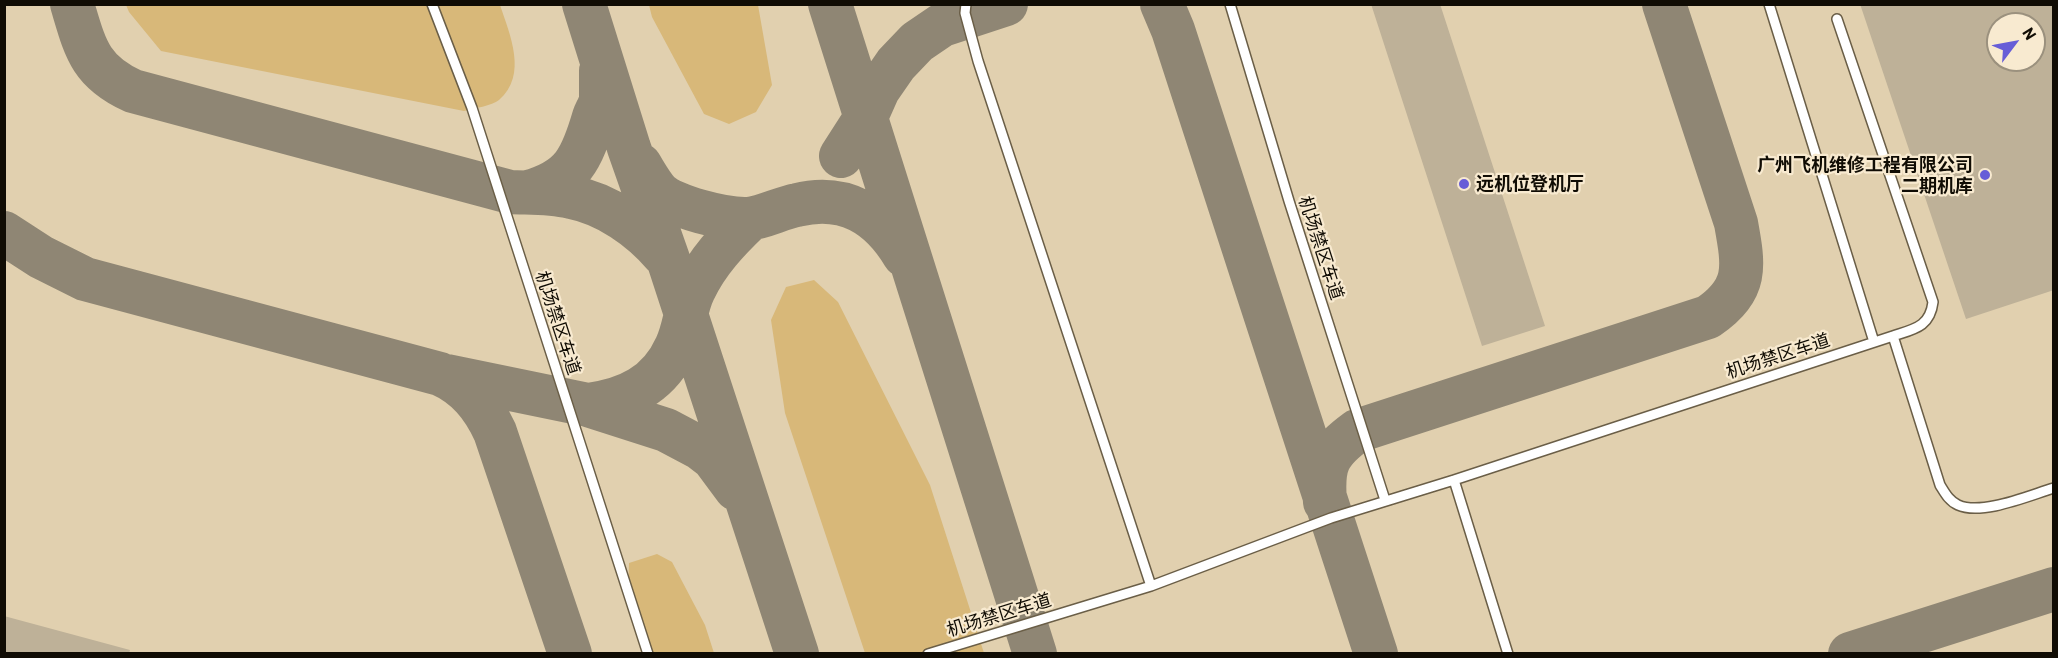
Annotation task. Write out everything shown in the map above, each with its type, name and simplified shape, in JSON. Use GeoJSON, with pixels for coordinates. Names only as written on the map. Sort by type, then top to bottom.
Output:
{"type":"FeatureCollection","features":[{"type":"Feature","properties":{"kind":"lane","name":"机场禁区车道"},"geometry":{"type":"LineString","coordinates":[[432,4],[472,108],[648,654]]}},
{"type":"Feature","properties":{"kind":"lane"},"geometry":{"type":"LineString","coordinates":[[966,4],[965,13],[978,61],[1151,585]]}},
{"type":"Feature","properties":{"kind":"lane","name":"机场禁区车道"},"geometry":{"type":"LineString","coordinates":[[1230,4],[1289,201],[1384,500]]}},
{"type":"Feature","properties":{"kind":"lane"},"geometry":{"type":"LineString","coordinates":[[1769,4],[1874,342]]}},
{"type":"Feature","properties":{"kind":"lane","name":"机场禁区车道"},"geometry":{"type":"LineString","coordinates":[[928,654],[1151,585],[1384,500],[1454,480],[1917,328],[1932,313],[1933,302],[1837,19]]}},
{"type":"Feature","properties":{"kind":"lane"},"geometry":{"type":"LineString","coordinates":[[1893,336],[1940,485],[1947,496],[1958,505],[1971,508],[2009,502],[2054,488]]}},
{"type":"Feature","properties":{"kind":"lane"},"geometry":{"type":"LineString","coordinates":[[1454,480],[1508,654]]}},
{"type":"Feature","properties":{"kind":"shaded area"},"geometry":{"type":"Polygon","coordinates":[[[4,5],[2053,5],[2053,653],[5,653],[4,5]]]}},
{"type":"Feature","properties":{"kind":"shaded area"},"geometry":{"type":"Polygon","coordinates":[[[126,5],[500,5],[512,42],[515,67],[513,79],[508,90],[496,102],[464,111],[161,51],[129,12],[126,5]]]}},
{"type":"Feature","properties":{"kind":"shaded area"},"geometry":{"type":"Polygon","coordinates":[[[649,5],[758,5],[772,85],[756,112],[729,124],[704,114],[652,17],[649,5]]]}},
{"type":"Feature","properties":{"kind":"shaded area"},"geometry":{"type":"Polygon","coordinates":[[[814,280],[838,302],[930,485],[984,653],[865,653],[785,413],[771,320],[786,287],[814,280]]]}},
{"type":"Feature","properties":{"kind":"shaded area"},"geometry":{"type":"Polygon","coordinates":[[[657,554],[672,562],[705,625],[714,653],[644,653],[628,592],[629,563],[657,554]]]}},
{"type":"Feature","properties":{"kind":"building","name":"远机位登机厅"},"geometry":{"type":"Polygon","coordinates":[[[1371,4],[1440,4],[1545,326],[1482,346],[1371,4]]]}},
{"type":"Feature","properties":{"kind":"building","name":"广州飞机维修工程有限公司 二期机库"},"geometry":{"type":"Polygon","coordinates":[[[1860,4],[2054,4],[2054,290],[1966,319],[1860,4]]]}},
{"type":"Feature","properties":{"kind":"building"},"geometry":{"type":"Polygon","coordinates":[[[4,616],[130,650],[129,654],[4,654],[4,616]]]}},
{"type":"Feature","properties":{"kind":"taxiway"},"geometry":{"type":"LineString","coordinates":[[72,4],[85,45],[98,66],[118,83],[133,91],[510,192],[556,194],[584,200],[610,211],[634,227],[664,255]]}},
{"type":"Feature","properties":{"kind":"taxiway"},"geometry":{"type":"LineString","coordinates":[[584,4],[629,148],[668,259],[797,654]]}},
{"type":"Feature","properties":{"kind":"taxiway"},"geometry":{"type":"LineString","coordinates":[[830,4],[1035,654]]}},
{"type":"Feature","properties":{"kind":"taxiway"},"geometry":{"type":"LineString","coordinates":[[841,156],[866,117],[878,90],[896,64],[917,42],[942,25],[1006,4]]}},
{"type":"Feature","properties":{"kind":"taxiway"},"geometry":{"type":"LineString","coordinates":[[1162,4],[1173,30],[1376,654]]}},
{"type":"Feature","properties":{"kind":"taxiway"},"geometry":{"type":"LineString","coordinates":[[1325,502],[1325,478],[1329,461],[1339,446],[1357,431],[1708,317],[1721,307],[1737,287],[1741,252],[1736,223],[1664,4]]}},
{"type":"Feature","properties":{"kind":"taxiway"},"geometry":{"type":"LineString","coordinates":[[528,192],[556,181],[580,156],[601,99],[601,71]]}},
{"type":"Feature","properties":{"kind":"taxiway"},"geometry":{"type":"LineString","coordinates":[[640,165],[655,189],[665,198],[714,215],[748,219],[791,206],[814,202],[846,205],[872,218],[884,229],[904,255]]}},
{"type":"Feature","properties":{"kind":"taxiway"},"geometry":{"type":"LineString","coordinates":[[588,405],[628,394],[651,381],[661,371],[679,340],[691,297],[699,280],[719,252],[750,219]]}},
{"type":"Feature","properties":{"kind":"taxiway"},"geometry":{"type":"LineString","coordinates":[[4,233],[41,257],[85,279],[440,374],[458,384],[479,405],[495,432],[570,654]]}},
{"type":"Feature","properties":{"kind":"taxiway"},"geometry":{"type":"LineString","coordinates":[[447,376],[588,405],[666,430],[700,448],[713,458],[736,489]]}},
{"type":"Feature","properties":{"kind":"taxiway"},"geometry":{"type":"LineString","coordinates":[[1850,654],[2054,589]]}},
{"type":"Feature","properties":{"kind":"place","name":"广州飞机维修工程有限公司 二期机库"},"geometry":{"type":"Point","coordinates":[1985,175]}},
{"type":"Feature","properties":{"kind":"place","name":"远机位登机厅"},"geometry":{"type":"Point","coordinates":[1464,184]}}]}
